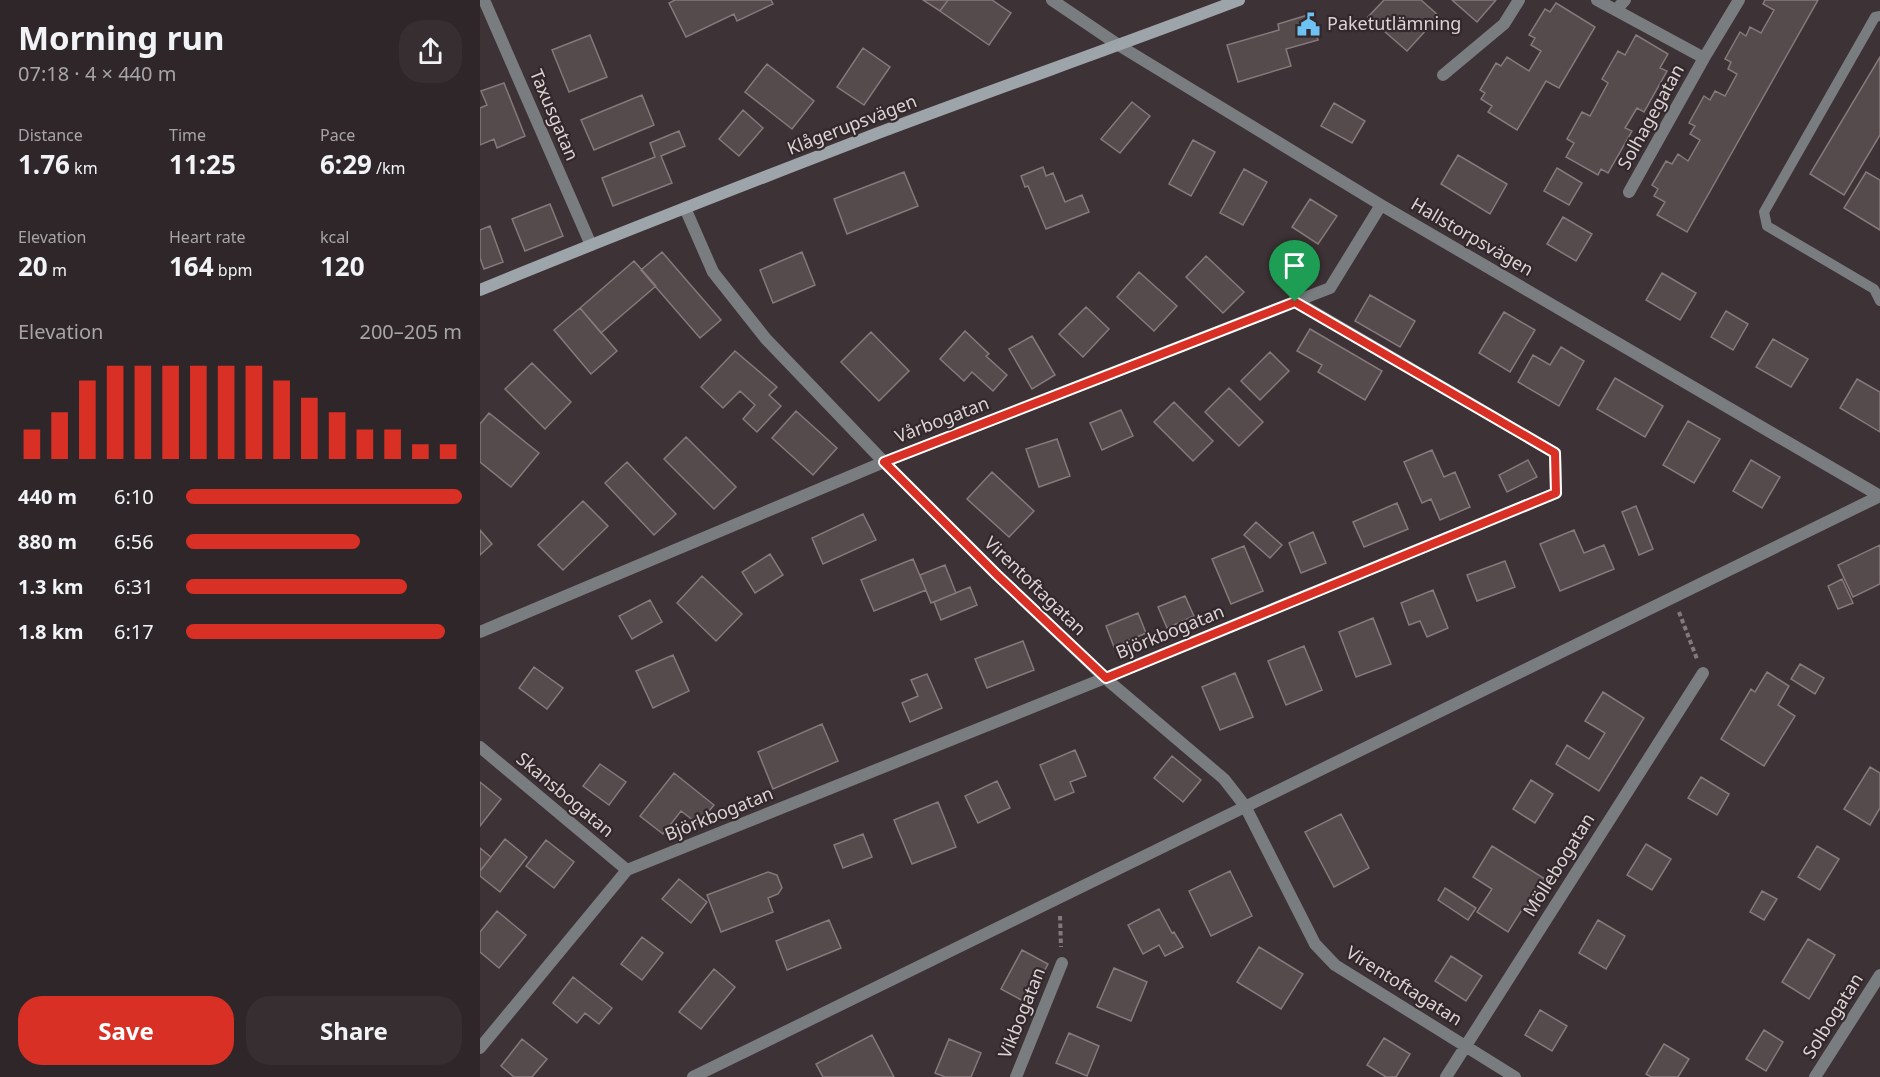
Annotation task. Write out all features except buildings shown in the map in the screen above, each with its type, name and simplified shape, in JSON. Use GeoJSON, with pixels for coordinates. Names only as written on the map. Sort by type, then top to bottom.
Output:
{"type":"FeatureCollection","features":[{"type":"Feature","properties":{"kind":"street","name":"Taxusgatan"},"geometry":{"type":"LineString","coordinates":[[484,0],[591,245]]}},
{"type":"Feature","properties":{"kind":"street","name":"Hallstorpsvägen"},"geometry":{"type":"LineString","coordinates":[[1052,0],[1120,46],[1381,205],[1880,496]]}},
{"type":"Feature","properties":{"kind":"street","name":"Klågerupsvägen"},"geometry":{"type":"LineString","coordinates":[[480,290],[862,140],[1239,0]]}},
{"type":"Feature","properties":{"kind":"street"},"geometry":{"type":"LineString","coordinates":[[1443,75],[1504,24],[1519,0]]}},
{"type":"Feature","properties":{"kind":"street","name":"Solhagegatan"},"geometry":{"type":"LineString","coordinates":[[1597,0],[1704,58]]}},
{"type":"Feature","properties":{"kind":"street"},"geometry":{"type":"LineString","coordinates":[[1616,10],[1625,0]]}},
{"type":"Feature","properties":{"kind":"street","name":"Solhagegatan"},"geometry":{"type":"LineString","coordinates":[[1629,192],[1739,0]]}},
{"type":"Feature","properties":{"kind":"street","name":"Vårbogatan"},"geometry":{"type":"LineString","coordinates":[[480,632],[884,462],[1330,288],[1381,205]]}},
{"type":"Feature","properties":{"kind":"street","name":"Virentoftagatan"},"geometry":{"type":"LineString","coordinates":[[685,208],[713,272],[766,339],[997,575],[1106,678],[1224,779],[1245,807],[1315,944],[1335,965],[1515,1077]]}},
{"type":"Feature","properties":{"kind":"street","name":"Björkbogatan"},"geometry":{"type":"LineString","coordinates":[[480,1048],[627,870],[1106,678],[1556,493],[1555,453],[1295,302]]}},
{"type":"Feature","properties":{"kind":"street"},"geometry":{"type":"LineString","coordinates":[[693,1077],[1880,496]]}},
{"type":"Feature","properties":{"kind":"street","name":"Möllebogatan"},"geometry":{"type":"LineString","coordinates":[[1446,1077],[1703,673]]}},
{"type":"Feature","properties":{"kind":"street","name":"Skansbogatan"},"geometry":{"type":"LineString","coordinates":[[480,747],[627,870]]}},
{"type":"Feature","properties":{"kind":"street","name":"Vikbogatan"},"geometry":{"type":"LineString","coordinates":[[1016,1077],[1062,963]]}},
{"type":"Feature","properties":{"kind":"street","name":"Solbogatan"},"geometry":{"type":"LineString","coordinates":[[1815,1077],[1880,975]]}},
{"type":"Feature","properties":{"kind":"lane"},"geometry":{"type":"LineString","coordinates":[[1880,16],[1875,17],[1764,212],[1767,226],[1874,289],[1880,301]]}},
{"type":"Feature","properties":{"kind":"path"},"geometry":{"type":"LineString","coordinates":[[1673,597],[1703,673]]}},
{"type":"Feature","properties":{"kind":"path"},"geometry":{"type":"LineString","coordinates":[[1059,898],[1062,963]]}},
{"type":"Feature","properties":{"kind":"place","name":"Paketutlämning"},"geometry":{"type":"Point","coordinates":[1309,24]}},
{"type":"Feature","properties":{"kind":"route"},"geometry":{"type":"LineString","coordinates":[[1295,302],[1555,453],[1556,493],[1106,678],[997,575],[884,462],[1213,334],[1295,302]]}}]}
